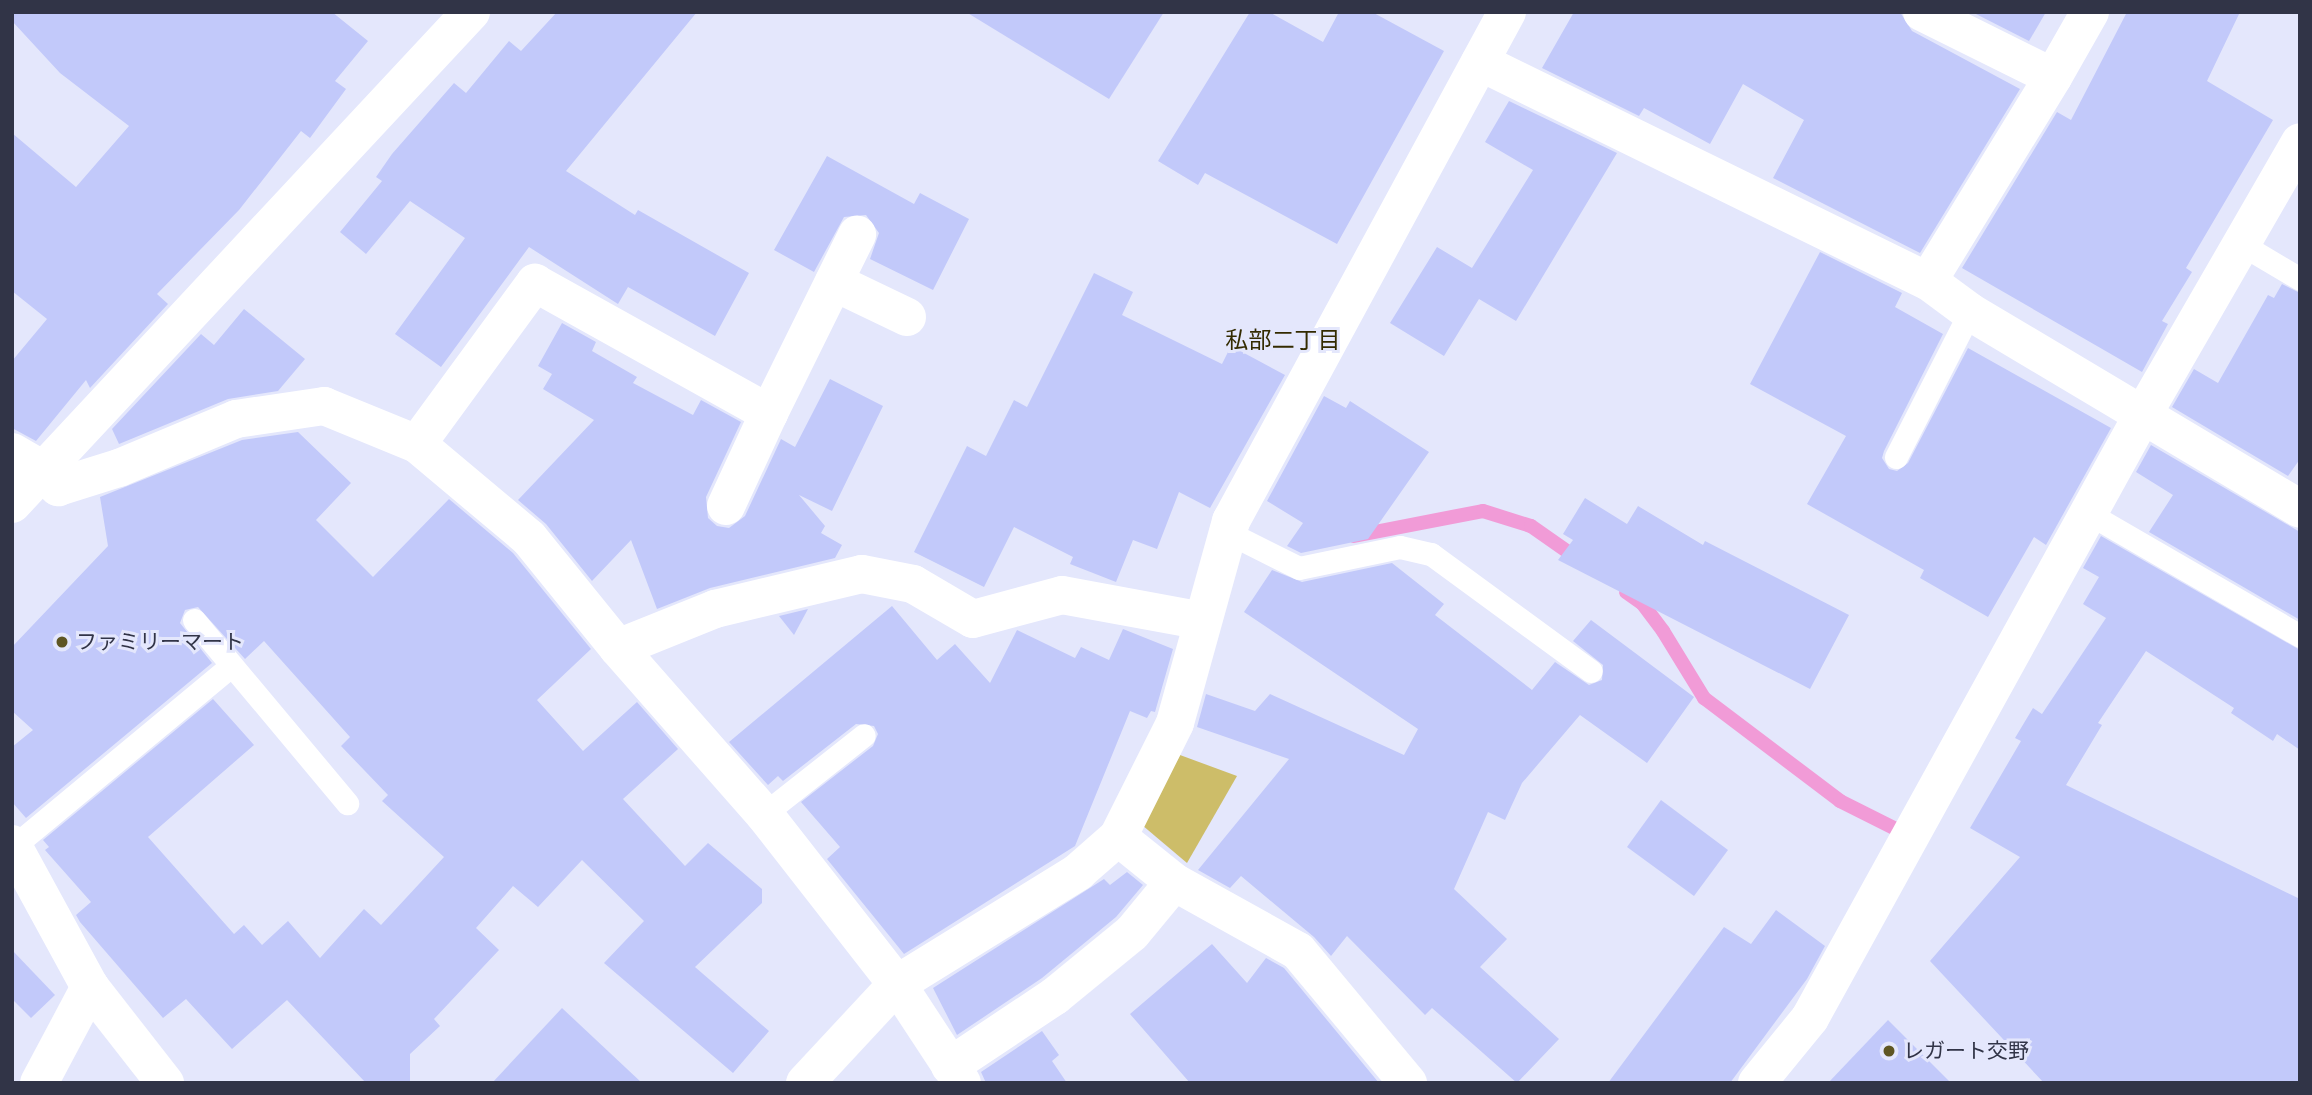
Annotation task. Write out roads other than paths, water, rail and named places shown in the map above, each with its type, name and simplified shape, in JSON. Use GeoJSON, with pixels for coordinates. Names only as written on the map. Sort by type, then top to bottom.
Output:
{"type":"FeatureCollection","features":[{"type":"Feature","properties":{"kind":"street"},"geometry":{"type":"LineString","coordinates":[[12,504],[27,461],[471,12]]}},
{"type":"Feature","properties":{"kind":"street"},"geometry":{"type":"LineString","coordinates":[[805,1083],[897,984],[1078,872],[1118,837],[1175,723],[1227,532],[1507,12]]}},
{"type":"Feature","properties":{"kind":"street"},"geometry":{"type":"LineString","coordinates":[[1922,12],[2053,78]]}},
{"type":"Feature","properties":{"kind":"street"},"geometry":{"type":"LineString","coordinates":[[1928,281],[2053,78],[2090,12]]}},
{"type":"Feature","properties":{"kind":"street"},"geometry":{"type":"LineString","coordinates":[[1480,62],[1928,281],[1970,312],[2300,509]]}},
{"type":"Feature","properties":{"kind":"street"},"geometry":{"type":"LineString","coordinates":[[1757,1083],[1810,1018],[2142,416],[2300,142]]}},
{"type":"Feature","properties":{"kind":"street"},"geometry":{"type":"LineString","coordinates":[[726,506],[857,235]]}},
{"type":"Feature","properties":{"kind":"street"},"geometry":{"type":"LineString","coordinates":[[834,282],[907,317]]}},
{"type":"Feature","properties":{"kind":"street"},"geometry":{"type":"LineString","coordinates":[[417,444],[535,283],[769,414]]}},
{"type":"Feature","properties":{"kind":"street"},"geometry":{"type":"LineString","coordinates":[[27,461],[58,486],[119,468],[236,419],[324,406],[417,444],[529,538],[618,648],[764,814],[897,984],[956,1074],[1132,933],[1174,883]]}},
{"type":"Feature","properties":{"kind":"street"},"geometry":{"type":"LineString","coordinates":[[618,648],[715,609],[862,575],[913,584],[973,619],[1062,594],[1203,621]]}},
{"type":"Feature","properties":{"kind":"street"},"geometry":{"type":"LineString","coordinates":[[1118,837],[1174,883],[1298,951],[1408,1083]]}},
{"type":"Feature","properties":{"kind":"street"},"geometry":{"type":"LineString","coordinates":[[13,845],[90,987],[165,1083]]}},
{"type":"Feature","properties":{"kind":"street"},"geometry":{"type":"LineString","coordinates":[[38,1083],[90,987]]}},
{"type":"Feature","properties":{"kind":"lane"},"geometry":{"type":"LineString","coordinates":[[2241,244],[2300,279]]}},
{"type":"Feature","properties":{"kind":"lane"},"geometry":{"type":"LineString","coordinates":[[1896,457],[1970,312]]}},
{"type":"Feature","properties":{"kind":"lane"},"geometry":{"type":"LineString","coordinates":[[2088,513],[2300,636]]}},
{"type":"Feature","properties":{"kind":"lane"},"geometry":{"type":"LineString","coordinates":[[1227,532],[1299,568],[1400,547],[1430,554],[1591,671]]}},
{"type":"Feature","properties":{"kind":"lane"},"geometry":{"type":"LineString","coordinates":[[194,620],[347,803]]}},
{"type":"Feature","properties":{"kind":"lane"},"geometry":{"type":"LineString","coordinates":[[13,845],[231,666]]}},
{"type":"Feature","properties":{"kind":"lane"},"geometry":{"type":"LineString","coordinates":[[764,814],[864,735]]}},
{"type":"Feature","properties":{"kind":"waterway"},"geometry":{"type":"LineString","coordinates":[[1354,536],[1483,511],[1531,526],[1581,561]]}},
{"type":"Feature","properties":{"kind":"waterway"},"geometry":{"type":"LineString","coordinates":[[1626,592],[1642,603],[1663,631],[1704,698],[1840,801],[1896,829]]}},
{"type":"Feature","properties":{"kind":"place","name":"ファミリーマート"},"geometry":{"type":"Point","coordinates":[62,642]}},
{"type":"Feature","properties":{"kind":"place","name":"レガート交野"},"geometry":{"type":"Point","coordinates":[1889,1051]}},
{"type":"Feature","properties":{"kind":"district","name":"私部二丁目"},"geometry":{"type":"Point","coordinates":[1283,340]}}]}
